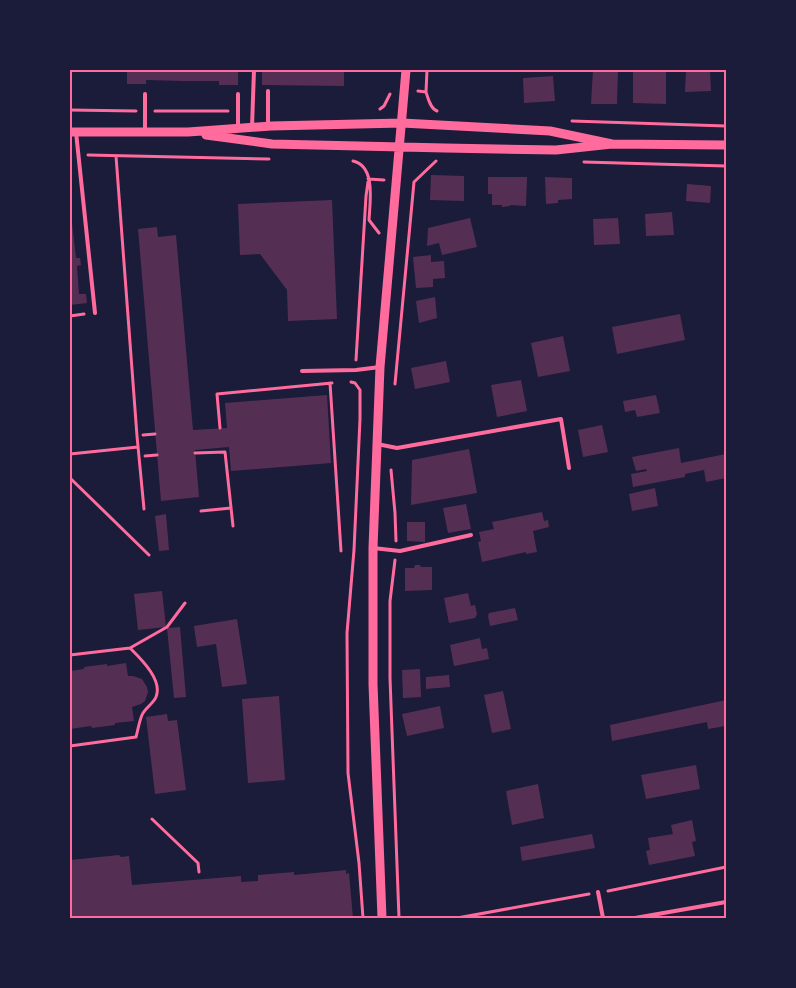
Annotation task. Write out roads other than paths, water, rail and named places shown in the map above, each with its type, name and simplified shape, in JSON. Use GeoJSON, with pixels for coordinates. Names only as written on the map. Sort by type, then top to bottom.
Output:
{"type":"FeatureCollection","features":[{"type":"Feature","properties":{"kind":"street"},"geometry":{"type":"LineString","coordinates":[[382,918],[373,684],[373,548],[380,367],[406,70]]}},
{"type":"Feature","properties":{"kind":"street"},"geometry":{"type":"LineString","coordinates":[[73,132],[188,132],[268,126],[402,123],[550,131],[612,144]]}},
{"type":"Feature","properties":{"kind":"street"},"geometry":{"type":"LineString","coordinates":[[188,132],[272,144],[556,150],[612,144],[726,145]]}},
{"type":"Feature","properties":{"kind":"lane"},"geometry":{"type":"LineString","coordinates":[[252,127],[254,70]]}},
{"type":"Feature","properties":{"kind":"lane"},"geometry":{"type":"LineString","coordinates":[[268,90],[268,126]]}},
{"type":"Feature","properties":{"kind":"lane"},"geometry":{"type":"LineString","coordinates":[[145,94],[145,132]]}},
{"type":"Feature","properties":{"kind":"lane"},"geometry":{"type":"LineString","coordinates":[[238,94],[238,128]]}},
{"type":"Feature","properties":{"kind":"lane"},"geometry":{"type":"LineString","coordinates":[[73,132],[78,155],[95,313]]}},
{"type":"Feature","properties":{"kind":"lane"},"geometry":{"type":"LineString","coordinates":[[302,371],[356,370],[380,367]]}},
{"type":"Feature","properties":{"kind":"lane"},"geometry":{"type":"LineString","coordinates":[[377,444],[397,448],[561,419],[568,468]]}},
{"type":"Feature","properties":{"kind":"lane"},"geometry":{"type":"LineString","coordinates":[[373,548],[400,551],[471,535]]}},
{"type":"Feature","properties":{"kind":"lane"},"geometry":{"type":"LineString","coordinates":[[598,892],[604,918]]}},
{"type":"Feature","properties":{"kind":"lane"},"geometry":{"type":"LineString","coordinates":[[635,918],[726,902]]}}]}
